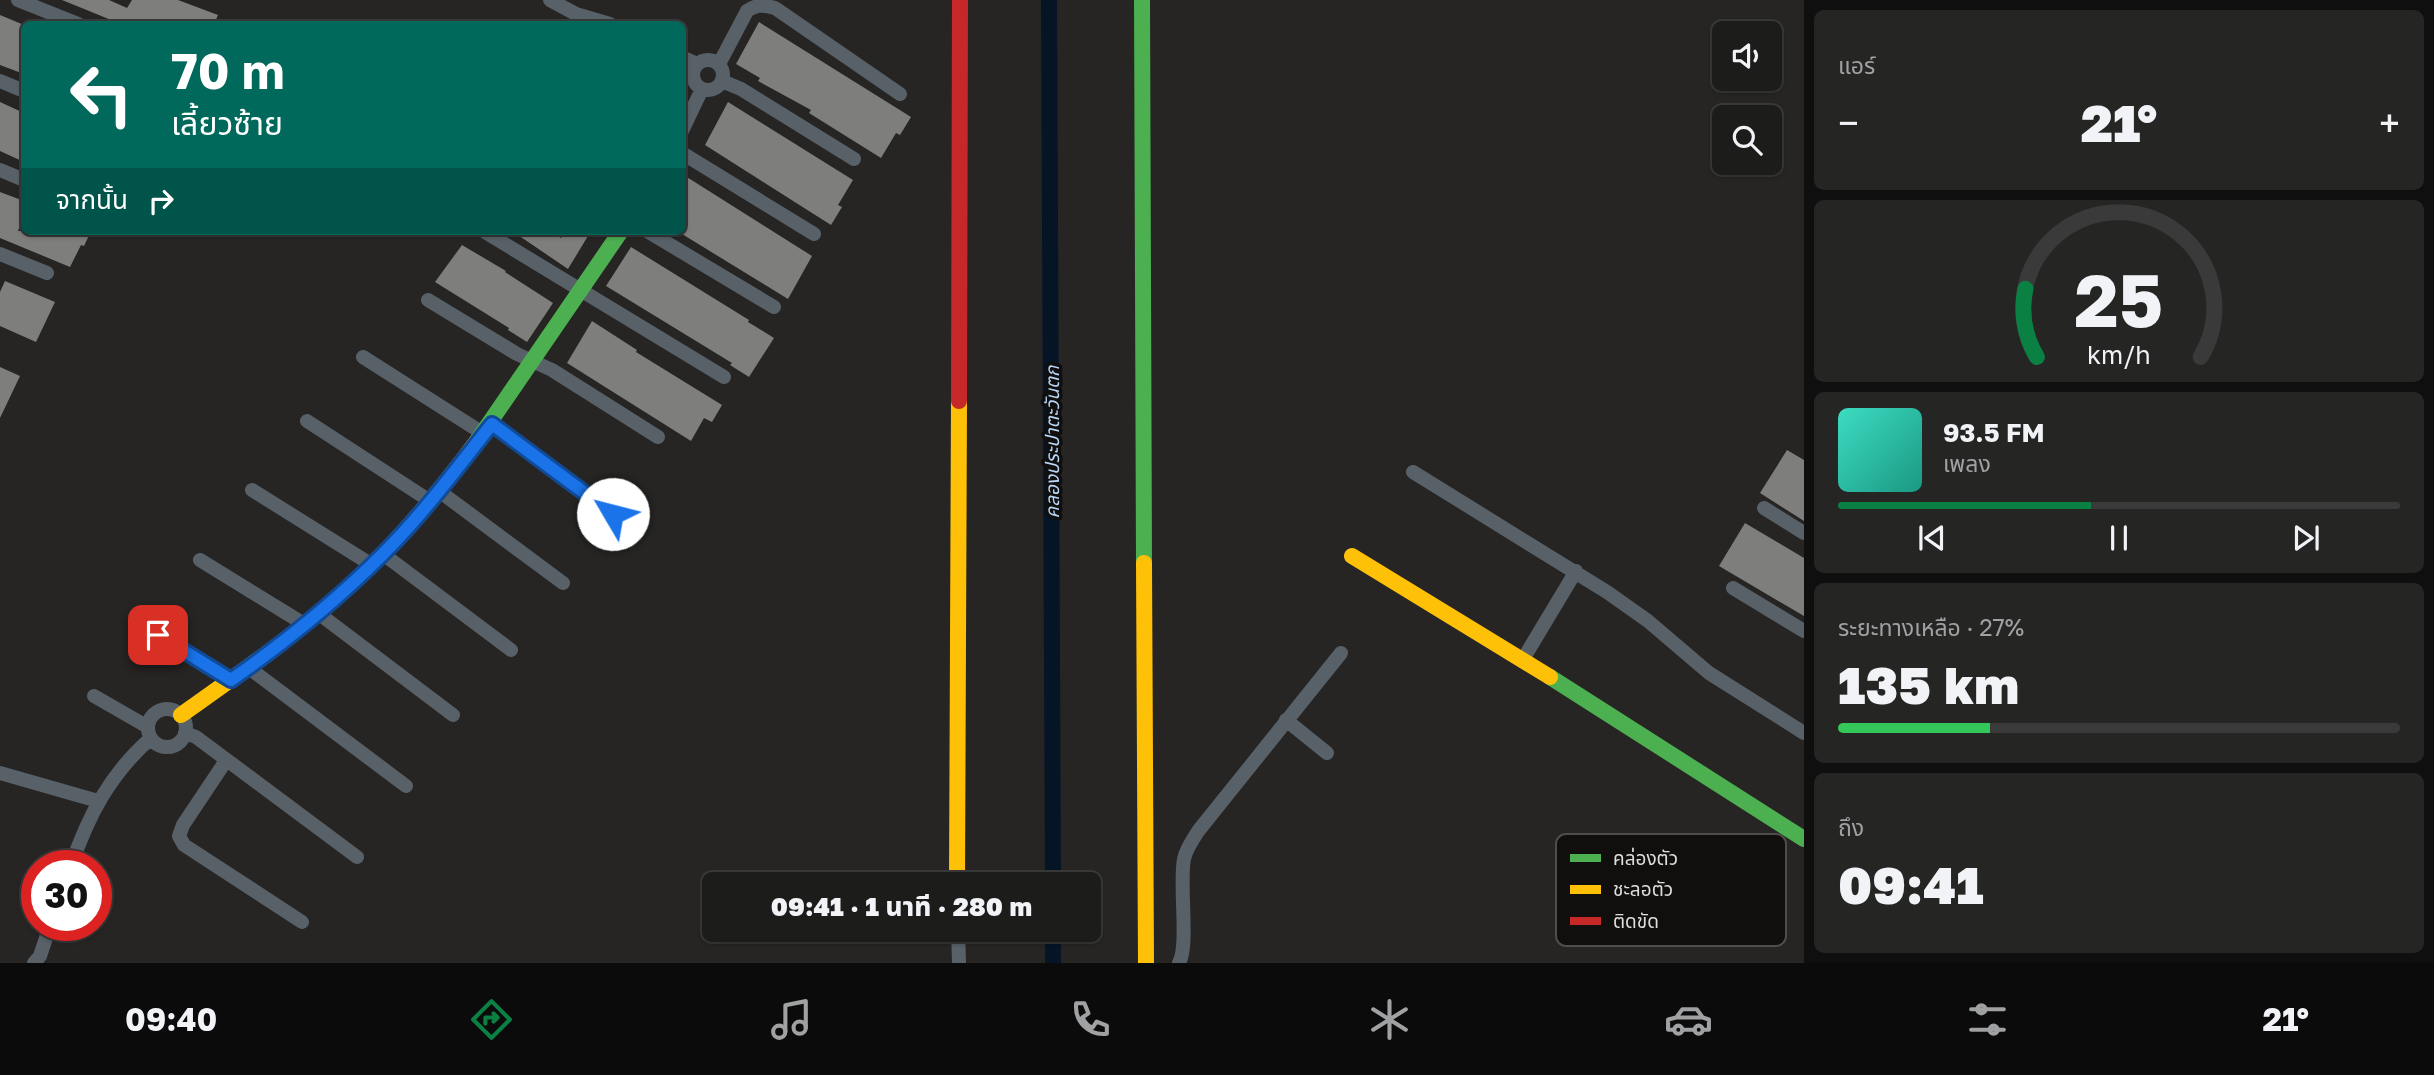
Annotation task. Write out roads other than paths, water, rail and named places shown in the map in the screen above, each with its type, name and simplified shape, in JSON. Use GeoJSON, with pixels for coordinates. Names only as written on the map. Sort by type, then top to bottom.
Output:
{"type":"FeatureCollection","features":[{"type":"Feature","properties":{"kind":"street"},"geometry":{"type":"LineString","coordinates":[[18,0],[70,21]]}},
{"type":"Feature","properties":{"kind":"street"},"geometry":{"type":"LineString","coordinates":[[550,0],[576,14],[600,21]]}},
{"type":"Feature","properties":{"kind":"street"},"geometry":{"type":"LineString","coordinates":[[957,872],[960,0]]}},
{"type":"Feature","properties":{"kind":"street"},"geometry":{"type":"LineString","coordinates":[[1142,0],[1146,963]]}},
{"type":"Feature","properties":{"kind":"street"},"geometry":{"type":"LineString","coordinates":[[719,64],[747,11],[755,5],[763,5],[775,8],[900,94]]}},
{"type":"Feature","properties":{"kind":"street"},"geometry":{"type":"LineString","coordinates":[[686,59],[697,64]]}},
{"type":"Feature","properties":{"kind":"street"},"geometry":{"type":"LineString","coordinates":[[708,59],[719,64],[722,80],[714,89],[702,89],[694,80],[697,64],[708,59]]}},
{"type":"Feature","properties":{"kind":"street"},"geometry":{"type":"LineString","coordinates":[[722,80],[854,159]]}},
{"type":"Feature","properties":{"kind":"street"},"geometry":{"type":"LineString","coordinates":[[0,81],[21,90]]}},
{"type":"Feature","properties":{"kind":"street"},"geometry":{"type":"LineString","coordinates":[[686,123],[702,89]]}},
{"type":"Feature","properties":{"kind":"street"},"geometry":{"type":"LineString","coordinates":[[686,155],[814,234]]}},
{"type":"Feature","properties":{"kind":"street"},"geometry":{"type":"LineString","coordinates":[[0,170],[21,179]]}},
{"type":"Feature","properties":{"kind":"street"},"geometry":{"type":"LineString","coordinates":[[490,235],[724,377]]}},
{"type":"Feature","properties":{"kind":"street"},"geometry":{"type":"LineString","coordinates":[[181,715],[249,668],[304,624],[377,559],[434,496],[488,429],[618,235]]}},
{"type":"Feature","properties":{"kind":"street"},"geometry":{"type":"LineString","coordinates":[[654,235],[774,307]]}},
{"type":"Feature","properties":{"kind":"street"},"geometry":{"type":"LineString","coordinates":[[0,254],[47,273]]}},
{"type":"Feature","properties":{"kind":"street"},"geometry":{"type":"LineString","coordinates":[[428,300],[552,370],[658,437]]}},
{"type":"Feature","properties":{"kind":"street"},"geometry":{"type":"LineString","coordinates":[[363,357],[488,429],[613,514]]}},
{"type":"Feature","properties":{"kind":"street"},"geometry":{"type":"LineString","coordinates":[[307,421],[434,496],[562,583]]}},
{"type":"Feature","properties":{"kind":"street"},"geometry":{"type":"LineString","coordinates":[[1413,472],[1632,608],[1709,673],[1804,733]]}},
{"type":"Feature","properties":{"kind":"street"},"geometry":{"type":"LineString","coordinates":[[252,490],[377,559],[511,650]]}},
{"type":"Feature","properties":{"kind":"street"},"geometry":{"type":"LineString","coordinates":[[1764,508],[1804,533]]}},
{"type":"Feature","properties":{"kind":"street"},"geometry":{"type":"LineString","coordinates":[[1353,556],[1664,748],[1804,839]]}},
{"type":"Feature","properties":{"kind":"street"},"geometry":{"type":"LineString","coordinates":[[200,560],[304,624]]}},
{"type":"Feature","properties":{"kind":"street"},"geometry":{"type":"LineString","coordinates":[[1522,661],[1576,571]]}},
{"type":"Feature","properties":{"kind":"street"},"geometry":{"type":"LineString","coordinates":[[1733,588],[1804,632]]}},
{"type":"Feature","properties":{"kind":"street"},"geometry":{"type":"LineString","coordinates":[[318,612],[453,715]]}},
{"type":"Feature","properties":{"kind":"street"},"geometry":{"type":"LineString","coordinates":[[158,635],[231,680]]}},
{"type":"Feature","properties":{"kind":"street"},"geometry":{"type":"LineString","coordinates":[[1179,963],[1183,944],[1183,868],[1189,847],[1199,830],[1341,653]]}},
{"type":"Feature","properties":{"kind":"street"},"geometry":{"type":"LineString","coordinates":[[249,668],[406,786]]}},
{"type":"Feature","properties":{"kind":"street"},"geometry":{"type":"LineString","coordinates":[[78,850],[98,801],[149,733],[149,720],[160,710],[175,711],[185,722],[185,733],[180,743],[174,747],[159,746],[149,733],[94,696]]}},
{"type":"Feature","properties":{"kind":"street"},"geometry":{"type":"LineString","coordinates":[[1286,720],[1327,753]]}},
{"type":"Feature","properties":{"kind":"street"},"geometry":{"type":"LineString","coordinates":[[185,733],[195,737],[225,762],[356,857]]}},
{"type":"Feature","properties":{"kind":"street"},"geometry":{"type":"LineString","coordinates":[[225,762],[183,825],[179,836],[184,845],[302,922]]}},
{"type":"Feature","properties":{"kind":"street"},"geometry":{"type":"LineString","coordinates":[[0,773],[98,801]]}},
{"type":"Feature","properties":{"kind":"street"},"geometry":{"type":"LineString","coordinates":[[38,961],[45,941]]}},
{"type":"Feature","properties":{"kind":"street"},"geometry":{"type":"LineString","coordinates":[[958,942],[959,963]]}},
{"type":"Feature","properties":{"kind":"waterway","name":"คลองประปาตะวันตก"},"geometry":{"type":"LineString","coordinates":[[1049,0],[1053,872]]}},
{"type":"Feature","properties":{"kind":"waterway","name":"คลองประปาตะวันตก"},"geometry":{"type":"LineString","coordinates":[[1053,942],[1053,963]]}}]}
